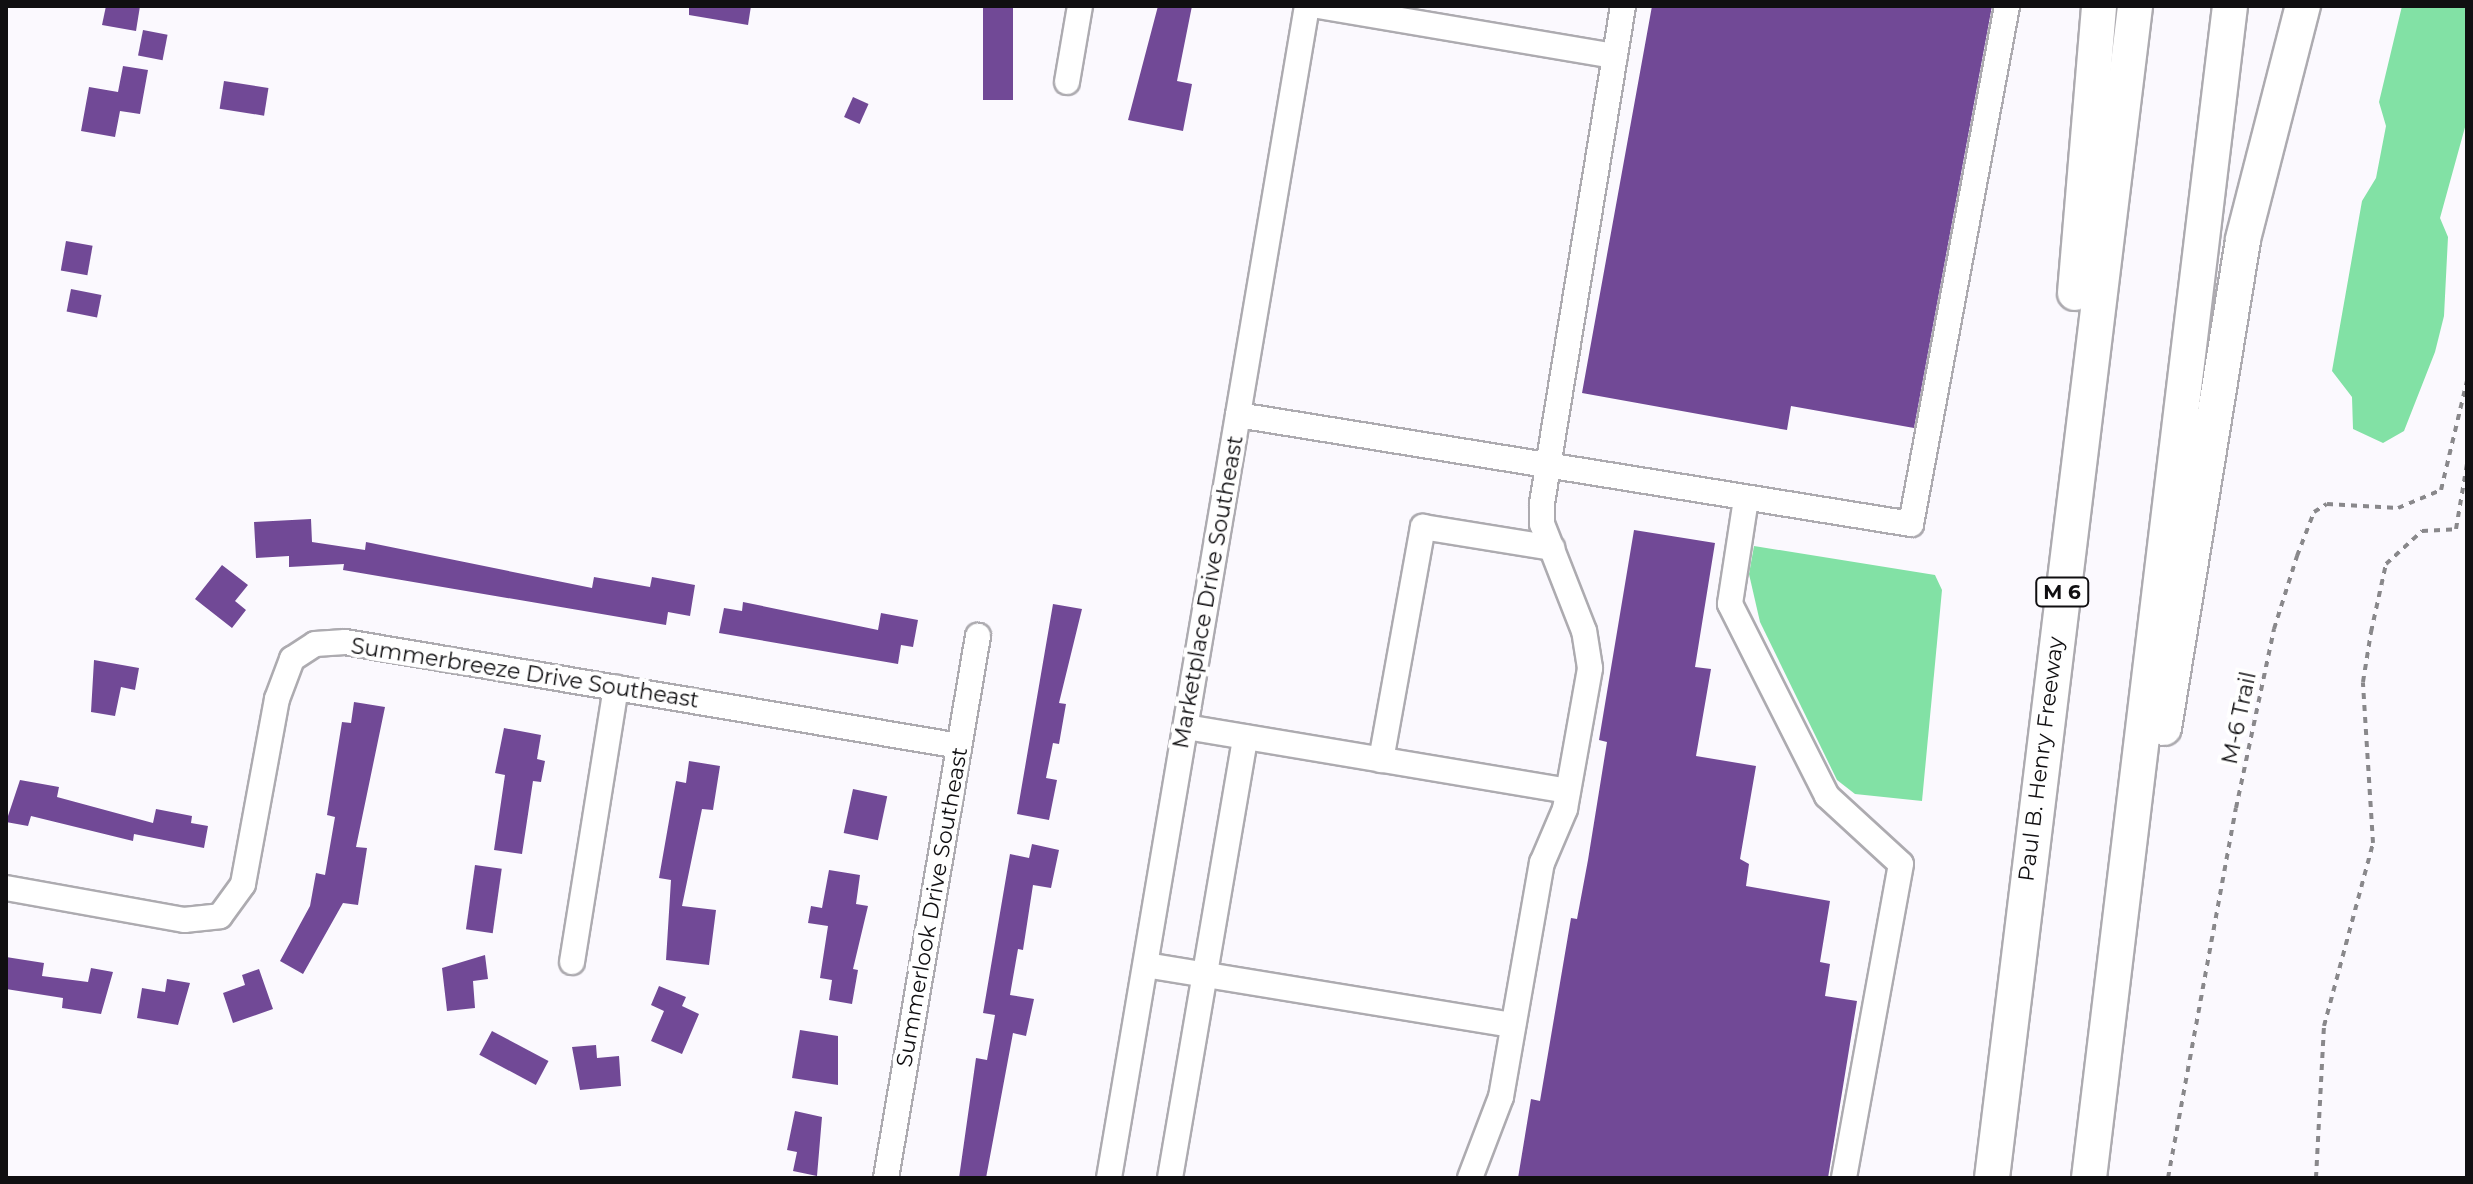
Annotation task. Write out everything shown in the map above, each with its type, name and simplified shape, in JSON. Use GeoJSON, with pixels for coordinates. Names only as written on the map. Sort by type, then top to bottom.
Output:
{"type":"FeatureCollection","features":[{"type":"Feature","properties":{"kind":"highway"},"geometry":{"type":"LineString","coordinates":[[2008,1024],[2018,843],[2099,6]]}},
{"type":"Feature","properties":{"kind":"highway","name":"Paul B. Henry Freeway"},"geometry":{"type":"LineString","coordinates":[[1992,1178],[2008,1024],[2135,6]]}},
{"type":"Feature","properties":{"kind":"highway"},"geometry":{"type":"LineString","coordinates":[[2089,1178],[2101,1050],[2230,6]]}},
{"type":"Feature","properties":{"kind":"highway"},"geometry":{"type":"LineString","coordinates":[[2101,1050],[2153,794],[2243,239],[2303,6]]}},
{"type":"Feature","properties":{"kind":"street"},"geometry":{"type":"LineString","coordinates":[[1067,82],[1080,6]]}},
{"type":"Feature","properties":{"kind":"street","name":"Marketplace Drive Southeast"},"geometry":{"type":"LineString","coordinates":[[1109,1178],[1307,6]]}},
{"type":"Feature","properties":{"kind":"street"},"geometry":{"type":"LineString","coordinates":[[1318,6],[1615,56]]}},
{"type":"Feature","properties":{"kind":"street"},"geometry":{"type":"LineString","coordinates":[[1470,1178],[1501,1097],[1542,863],[1568,791],[1590,668],[1584,631],[1542,524],[1548,468],[1623,6]]}},
{"type":"Feature","properties":{"kind":"street"},"geometry":{"type":"LineString","coordinates":[[1238,415],[1548,468],[1911,524],[2007,6]]}},
{"type":"Feature","properties":{"kind":"street"},"geometry":{"type":"LineString","coordinates":[[1746,499],[1730,604],[1827,796],[1901,864],[1844,1178]]}},
{"type":"Feature","properties":{"kind":"street"},"geometry":{"type":"LineString","coordinates":[[1381,760],[1423,527],[1552,548]]}},
{"type":"Feature","properties":{"kind":"street","name":"Summerlook Drive Southeast"},"geometry":{"type":"LineString","coordinates":[[886,1178],[978,636]]}},
{"type":"Feature","properties":{"kind":"street","name":"Summerbreeze Drive Southeast"},"geometry":{"type":"LineString","coordinates":[[6,888],[184,920],[220,916],[243,884],[277,699],[292,659],[315,644],[345,642],[959,746]]}},
{"type":"Feature","properties":{"kind":"street"},"geometry":{"type":"LineString","coordinates":[[572,962],[616,688]]}},
{"type":"Feature","properties":{"kind":"street"},"geometry":{"type":"LineString","coordinates":[[1186,727],[1568,791]]}},
{"type":"Feature","properties":{"kind":"street"},"geometry":{"type":"LineString","coordinates":[[1170,1178],[1245,737]]}},
{"type":"Feature","properties":{"kind":"street"},"geometry":{"type":"LineString","coordinates":[[1146,965],[1513,1025]]}},
{"type":"Feature","properties":{"kind":"path","name":"M-6 Trail"},"geometry":{"type":"LineString","coordinates":[[2168,1178],[2242,778],[2274,629],[2297,556],[2314,512],[2327,504],[2398,508],[2441,490],[2467,381]]}},
{"type":"Feature","properties":{"kind":"path"},"geometry":{"type":"LineString","coordinates":[[2316,1178],[2324,1026],[2373,843],[2363,682],[2371,632],[2386,564],[2422,531],[2456,529],[2467,464]]}},
{"type":"Feature","properties":{"kind":"shaded area"},"geometry":{"type":"Polygon","coordinates":[[[2402,6],[2467,6],[2467,120],[2440,218],[2448,237],[2444,316],[2435,352],[2404,431],[2383,443],[2353,429],[2352,397],[2332,371],[2362,201],[2376,178],[2386,126],[2379,102],[2402,6]]]}},
{"type":"Feature","properties":{"kind":"shaded area"},"geometry":{"type":"Polygon","coordinates":[[[1754,546],[1935,575],[1942,590],[1922,801],[1855,794],[1837,780],[1760,622],[1749,574],[1754,546]]]}},
{"type":"Feature","properties":{"kind":"building"},"geometry":{"type":"Polygon","coordinates":[[[106,6],[140,6],[136,31],[102,25],[106,6]]]}},
{"type":"Feature","properties":{"kind":"building"},"geometry":{"type":"Polygon","coordinates":[[[689,6],[751,6],[748,25],[689,15],[689,6]]]}},
{"type":"Feature","properties":{"kind":"building"},"geometry":{"type":"Polygon","coordinates":[[[983,6],[1013,6],[1013,100],[983,100],[983,6]]]}},
{"type":"Feature","properties":{"kind":"building"},"geometry":{"type":"Polygon","coordinates":[[[1158,6],[1192,6],[1177,81],[1192,84],[1183,131],[1128,120],[1158,6]]]}},
{"type":"Feature","properties":{"kind":"building"},"geometry":{"type":"Polygon","coordinates":[[[1652,6],[1992,6],[1914,428],[1791,406],[1787,430],[1582,393],[1652,6]]]}},
{"type":"Feature","properties":{"kind":"building"},"geometry":{"type":"Polygon","coordinates":[[[143,30],[168,35],[163,60],[138,56],[143,30]]]}},
{"type":"Feature","properties":{"kind":"building"},"geometry":{"type":"Polygon","coordinates":[[[123,66],[148,70],[140,114],[120,111],[115,137],[81,131],[89,87],[118,92],[123,66]]]}},
{"type":"Feature","properties":{"kind":"building"},"geometry":{"type":"Polygon","coordinates":[[[224,81],[268,88],[264,116],[220,109],[224,81]]]}},
{"type":"Feature","properties":{"kind":"building"},"geometry":{"type":"Polygon","coordinates":[[[853,97],[869,104],[860,124],[844,117],[853,97]]]}},
{"type":"Feature","properties":{"kind":"building"},"geometry":{"type":"Polygon","coordinates":[[[66,241],[93,246],[87,275],[61,271],[66,241]]]}},
{"type":"Feature","properties":{"kind":"building"},"geometry":{"type":"Polygon","coordinates":[[[71,289],[101,295],[97,317],[67,312],[71,289]]]}},
{"type":"Feature","properties":{"kind":"building"},"geometry":{"type":"Polygon","coordinates":[[[311,519],[312,542],[365,550],[366,542],[592,588],[594,577],[650,587],[652,577],[695,585],[690,616],[668,612],[666,625],[343,570],[344,564],[289,567],[289,556],[256,558],[254,522],[311,519]]]}},
{"type":"Feature","properties":{"kind":"building"},"geometry":{"type":"Polygon","coordinates":[[[1634,530],[1715,543],[1695,667],[1711,669],[1696,756],[1756,766],[1740,859],[1749,864],[1746,886],[1830,901],[1820,962],[1830,964],[1825,996],[1857,1001],[1828,1178],[1518,1178],[1531,1099],[1540,1101],[1571,918],[1577,919],[1588,860],[1607,742],[1599,740],[1634,530]]]}},
{"type":"Feature","properties":{"kind":"building"},"geometry":{"type":"Polygon","coordinates":[[[222,565],[248,585],[235,601],[246,610],[232,628],[195,599],[222,565]]]}},
{"type":"Feature","properties":{"kind":"building"},"geometry":{"type":"Polygon","coordinates":[[[743,602],[878,630],[881,613],[918,620],[913,647],[901,645],[898,664],[719,633],[724,608],[742,611],[743,602]]]}},
{"type":"Feature","properties":{"kind":"building"},"geometry":{"type":"Polygon","coordinates":[[[1053,604],[1082,609],[1059,703],[1066,704],[1059,744],[1053,743],[1046,778],[1057,780],[1049,820],[1017,814],[1053,604]]]}},
{"type":"Feature","properties":{"kind":"building"},"geometry":{"type":"Polygon","coordinates":[[[94,660],[139,668],[135,690],[121,687],[115,716],[91,712],[94,660]]]}},
{"type":"Feature","properties":{"kind":"building"},"geometry":{"type":"Polygon","coordinates":[[[354,702],[385,707],[356,847],[367,848],[358,905],[343,903],[303,974],[280,961],[310,906],[316,873],[325,875],[335,817],[327,815],[342,722],[351,723],[354,702]]]}},
{"type":"Feature","properties":{"kind":"building"},"geometry":{"type":"Polygon","coordinates":[[[504,728],[541,735],[537,759],[545,761],[541,782],[533,781],[522,854],[494,850],[505,775],[495,773],[504,728]]]}},
{"type":"Feature","properties":{"kind":"building"},"geometry":{"type":"Polygon","coordinates":[[[689,761],[720,766],[713,810],[702,809],[682,906],[716,910],[709,965],[666,960],[671,880],[659,878],[676,781],[686,783],[689,761]]]}},
{"type":"Feature","properties":{"kind":"building"},"geometry":{"type":"Polygon","coordinates":[[[20,780],[59,787],[57,797],[153,823],[156,809],[192,816],[191,823],[208,826],[204,848],[134,834],[133,841],[31,816],[28,826],[6,822],[20,780]]]}},
{"type":"Feature","properties":{"kind":"building"},"geometry":{"type":"Polygon","coordinates":[[[853,789],[887,796],[878,840],[844,833],[853,789]]]}},
{"type":"Feature","properties":{"kind":"building"},"geometry":{"type":"Polygon","coordinates":[[[1032,844],[1059,850],[1051,888],[1033,885],[1023,950],[1018,949],[1010,995],[1034,999],[1026,1036],[1013,1033],[986,1178],[959,1178],[976,1058],[987,1060],[995,1015],[983,1013],[1010,854],[1029,858],[1032,844]]]}},
{"type":"Feature","properties":{"kind":"building"},"geometry":{"type":"Polygon","coordinates":[[[475,865],[502,869],[493,933],[466,929],[475,865]]]}},
{"type":"Feature","properties":{"kind":"building"},"geometry":{"type":"Polygon","coordinates":[[[829,870],[860,875],[856,904],[868,906],[853,969],[858,970],[852,1004],[829,1000],[832,980],[820,978],[828,926],[808,923],[811,906],[822,908],[829,870]]]}},
{"type":"Feature","properties":{"kind":"building"},"geometry":{"type":"Polygon","coordinates":[[[485,955],[488,979],[473,981],[475,1008],[447,1011],[442,968],[485,955]]]}},
{"type":"Feature","properties":{"kind":"building"},"geometry":{"type":"Polygon","coordinates":[[[6,957],[44,963],[42,976],[88,982],[91,968],[113,972],[101,1014],[62,1008],[63,998],[6,989],[6,957]]]}},
{"type":"Feature","properties":{"kind":"building"},"geometry":{"type":"Polygon","coordinates":[[[259,969],[273,1009],[233,1023],[223,993],[245,985],[242,975],[259,969]]]}},
{"type":"Feature","properties":{"kind":"building"},"geometry":{"type":"Polygon","coordinates":[[[167,979],[190,983],[178,1025],[137,1018],[142,988],[165,992],[167,979]]]}},
{"type":"Feature","properties":{"kind":"building"},"geometry":{"type":"Polygon","coordinates":[[[659,986],[686,997],[682,1006],[699,1014],[682,1054],[651,1041],[664,1011],[651,1005],[659,986]]]}},
{"type":"Feature","properties":{"kind":"building"},"geometry":{"type":"Polygon","coordinates":[[[800,1030],[838,1036],[838,1085],[792,1078],[800,1030]]]}},
{"type":"Feature","properties":{"kind":"building"},"geometry":{"type":"Polygon","coordinates":[[[492,1031],[549,1061],[536,1085],[479,1055],[492,1031]]]}},
{"type":"Feature","properties":{"kind":"building"},"geometry":{"type":"Polygon","coordinates":[[[596,1045],[597,1058],[619,1056],[621,1086],[580,1090],[572,1047],[596,1045]]]}},
{"type":"Feature","properties":{"kind":"building"},"geometry":{"type":"Polygon","coordinates":[[[795,1111],[822,1117],[817,1176],[793,1171],[797,1152],[787,1150],[795,1111]]]}}]}
